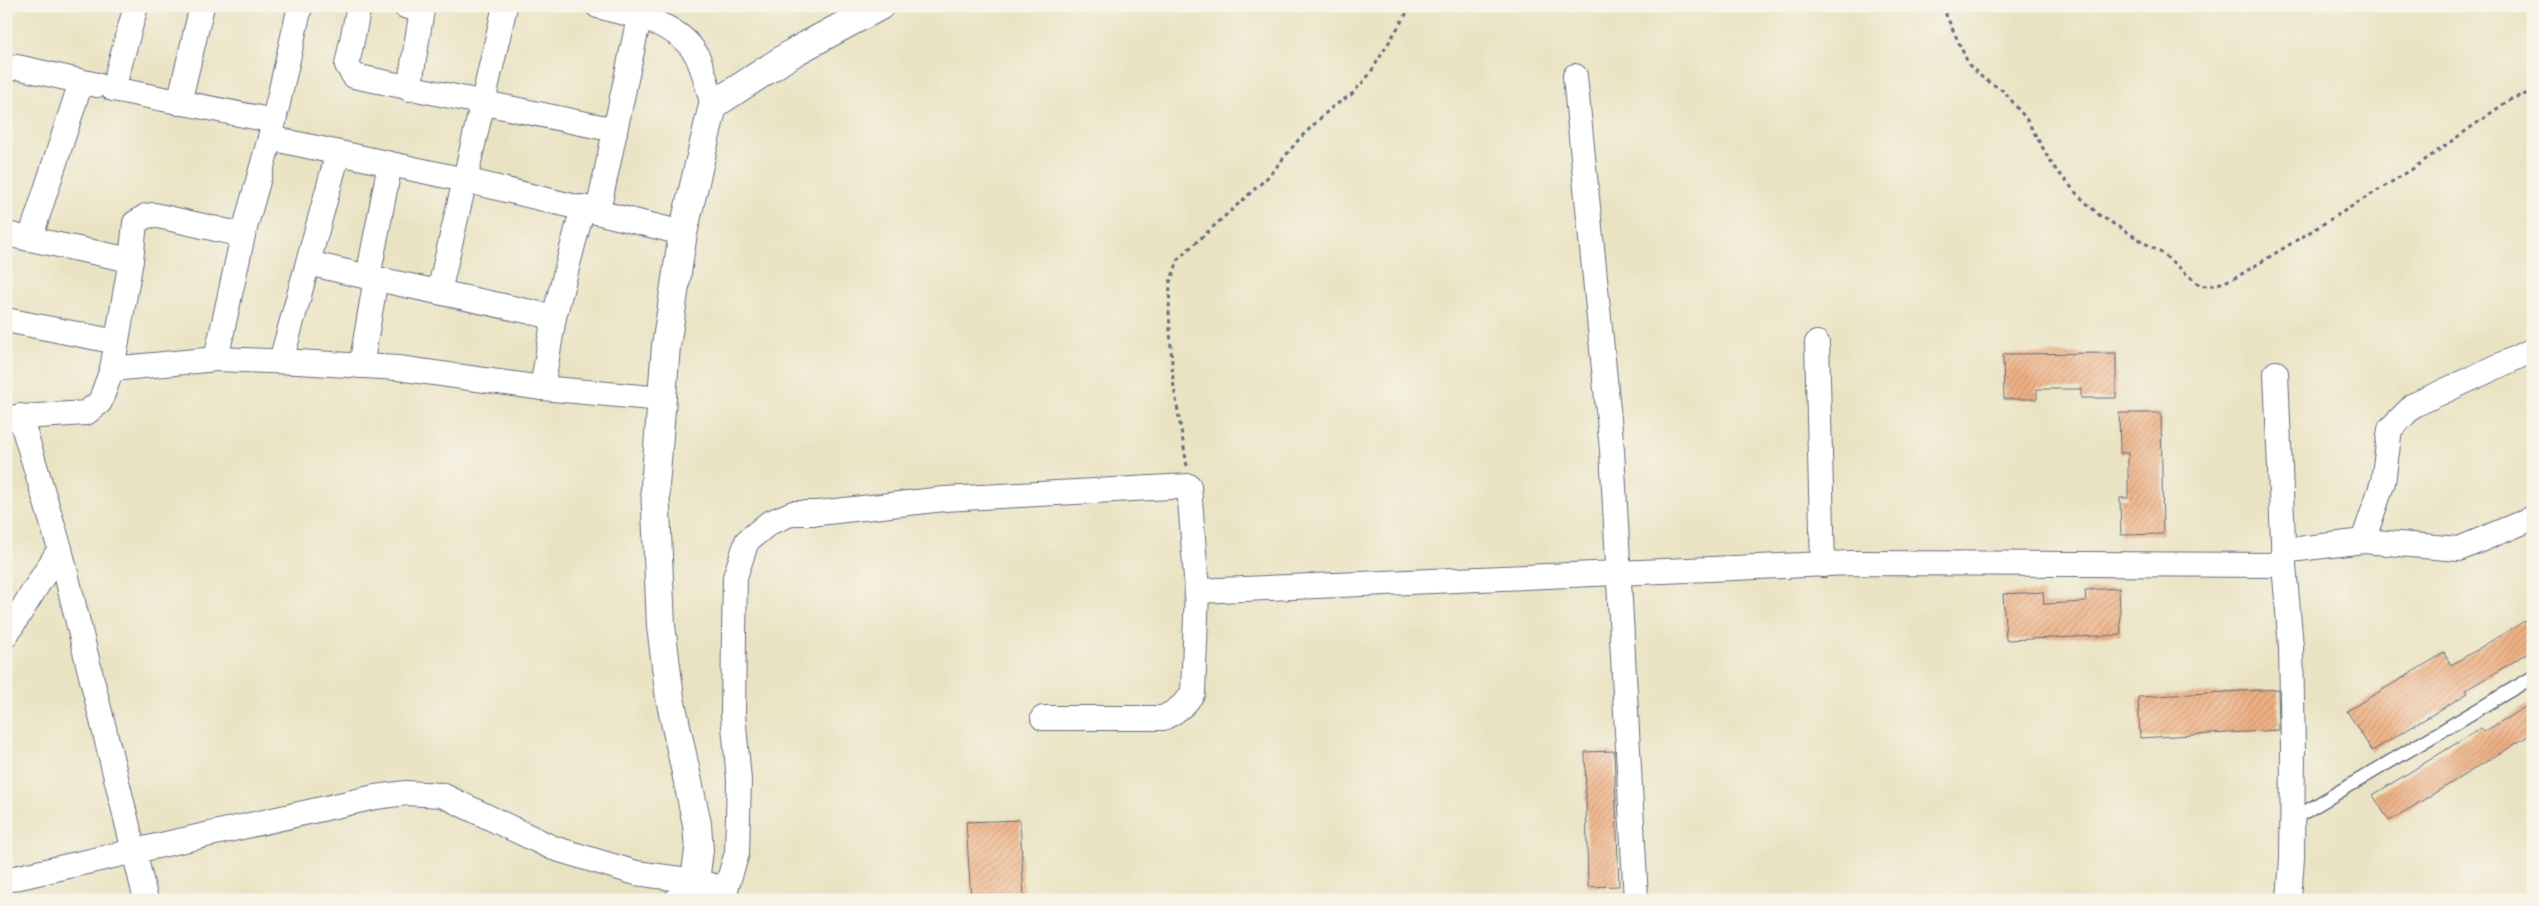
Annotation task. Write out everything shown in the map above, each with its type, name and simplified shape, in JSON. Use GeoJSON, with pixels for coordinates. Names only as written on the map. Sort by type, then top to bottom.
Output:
{"type":"FeatureCollection","features":[{"type":"Feature","properties":{"kind":"street"},"geometry":{"type":"LineString","coordinates":[[113,89],[136,6]]}},
{"type":"Feature","properties":{"kind":"street"},"geometry":{"type":"LineString","coordinates":[[179,103],[202,6]]}},
{"type":"Feature","properties":{"kind":"street"},"geometry":{"type":"LineString","coordinates":[[216,359],[243,235],[272,129],[300,6]]}},
{"type":"Feature","properties":{"kind":"street"},"geometry":{"type":"LineString","coordinates":[[359,6],[348,65],[349,72],[354,76],[615,130]]}},
{"type":"Feature","properties":{"kind":"street"},"geometry":{"type":"LineString","coordinates":[[439,292],[505,6]]}},
{"type":"Feature","properties":{"kind":"street"},"geometry":{"type":"LineString","coordinates":[[598,6],[639,18],[677,33],[696,55],[713,105],[683,233],[666,346],[655,486],[661,626],[670,698],[697,824],[699,850],[687,890]]}},
{"type":"Feature","properties":{"kind":"street"},"geometry":{"type":"LineString","coordinates":[[713,105],[796,51],[880,6]]}},
{"type":"Feature","properties":{"kind":"street"},"geometry":{"type":"LineString","coordinates":[[409,88],[417,8]]}},
{"type":"Feature","properties":{"kind":"street"},"geometry":{"type":"LineString","coordinates":[[542,388],[554,316],[615,130],[639,18]]}},
{"type":"Feature","properties":{"kind":"street"},"geometry":{"type":"LineString","coordinates":[[6,70],[17,67],[179,103],[272,129],[338,153],[465,180],[683,233]]}},
{"type":"Feature","properties":{"kind":"street"},"geometry":{"type":"LineString","coordinates":[[1575,76],[1612,450],[1617,574],[1636,900]]}},
{"type":"Feature","properties":{"kind":"street"},"geometry":{"type":"LineString","coordinates":[[30,239],[81,82]]}},
{"type":"Feature","properties":{"kind":"street"},"geometry":{"type":"LineString","coordinates":[[282,361],[338,153]]}},
{"type":"Feature","properties":{"kind":"street"},"geometry":{"type":"LineString","coordinates":[[360,366],[390,164]]}},
{"type":"Feature","properties":{"kind":"street"},"geometry":{"type":"LineString","coordinates":[[146,900],[132,850],[60,549],[13,417],[86,413],[100,402],[112,369],[131,260],[135,223],[146,216],[154,215],[243,235]]}},
{"type":"Feature","properties":{"kind":"street"},"geometry":{"type":"LineString","coordinates":[[6,234],[131,260]]}},
{"type":"Feature","properties":{"kind":"street"},"geometry":{"type":"LineString","coordinates":[[308,264],[554,316]]}},
{"type":"Feature","properties":{"kind":"street"},"geometry":{"type":"LineString","coordinates":[[6,320],[117,342]]}},
{"type":"Feature","properties":{"kind":"street"},"geometry":{"type":"LineString","coordinates":[[1817,343],[1824,565]]}},
{"type":"Feature","properties":{"kind":"street"},"geometry":{"type":"LineString","coordinates":[[2363,542],[2383,482],[2390,429],[2414,405],[2533,350]]}},
{"type":"Feature","properties":{"kind":"street"},"geometry":{"type":"LineString","coordinates":[[112,369],[216,359],[282,361],[398,368],[542,388],[662,400]]}},
{"type":"Feature","properties":{"kind":"street"},"geometry":{"type":"LineString","coordinates":[[2276,373],[2284,558],[2291,648],[2292,819],[2289,900]]}},
{"type":"Feature","properties":{"kind":"street"},"geometry":{"type":"LineString","coordinates":[[6,880],[132,850],[375,797],[425,793],[442,795],[553,848],[687,890],[732,894],[737,853],[739,780],[734,715],[736,577],[747,541],[768,523],[793,513],[818,513],[944,499],[1189,486],[1197,591],[1194,692],[1179,709],[1163,718],[1042,718]]}},
{"type":"Feature","properties":{"kind":"street"},"geometry":{"type":"LineString","coordinates":[[1197,591],[1851,563],[2284,558],[2363,542],[2459,549],[2533,518]]}},
{"type":"Feature","properties":{"kind":"street"},"geometry":{"type":"LineString","coordinates":[[6,635],[60,549]]}},
{"type":"Feature","properties":{"kind":"lane"},"geometry":{"type":"LineString","coordinates":[[2292,819],[2533,677]]}},
{"type":"Feature","properties":{"kind":"path"},"geometry":{"type":"LineString","coordinates":[[1189,486],[1171,350],[1168,293],[1174,267],[1190,246],[1269,176],[1300,138],[1331,108],[1352,94],[1370,75],[1411,6]]}},
{"type":"Feature","properties":{"kind":"path"},"geometry":{"type":"LineString","coordinates":[[1942,6],[1969,66],[1984,79],[2004,91],[2027,120],[2053,166],[2077,194],[2098,215],[2163,254],[2201,286],[2215,286],[2235,278],[2411,170],[2512,98],[2533,92]]}},
{"type":"Feature","properties":{"kind":"building"},"geometry":{"type":"Polygon","coordinates":[[[2116,353],[2116,398],[2081,398],[2081,389],[2037,389],[2037,399],[2004,399],[2003,354],[2116,353]]]}},
{"type":"Feature","properties":{"kind":"building"},"geometry":{"type":"Polygon","coordinates":[[[2119,413],[2161,413],[2163,534],[2121,535],[2120,498],[2128,498],[2128,453],[2120,453],[2119,413]]]}},
{"type":"Feature","properties":{"kind":"building"},"geometry":{"type":"Polygon","coordinates":[[[2119,588],[2121,635],[2006,640],[2003,594],[2043,592],[2044,604],[2086,602],[2085,590],[2119,588]]]}},
{"type":"Feature","properties":{"kind":"building"},"geometry":{"type":"Polygon","coordinates":[[[2533,616],[2533,650],[2466,690],[2468,693],[2372,751],[2347,711],[2444,653],[2451,665],[2533,616]]]}},
{"type":"Feature","properties":{"kind":"building"},"geometry":{"type":"Polygon","coordinates":[[[2278,689],[2279,730],[2140,738],[2138,697],[2278,689]]]}},
{"type":"Feature","properties":{"kind":"building"},"geometry":{"type":"Polygon","coordinates":[[[2533,702],[2533,733],[2389,821],[2373,795],[2481,728],[2484,732],[2533,702]]]}},
{"type":"Feature","properties":{"kind":"building"},"geometry":{"type":"Polygon","coordinates":[[[1614,751],[1619,886],[1588,887],[1585,752],[1614,751]]]}},
{"type":"Feature","properties":{"kind":"building"},"geometry":{"type":"Polygon","coordinates":[[[1020,820],[1024,900],[971,900],[966,822],[1020,820]]]}}]}
